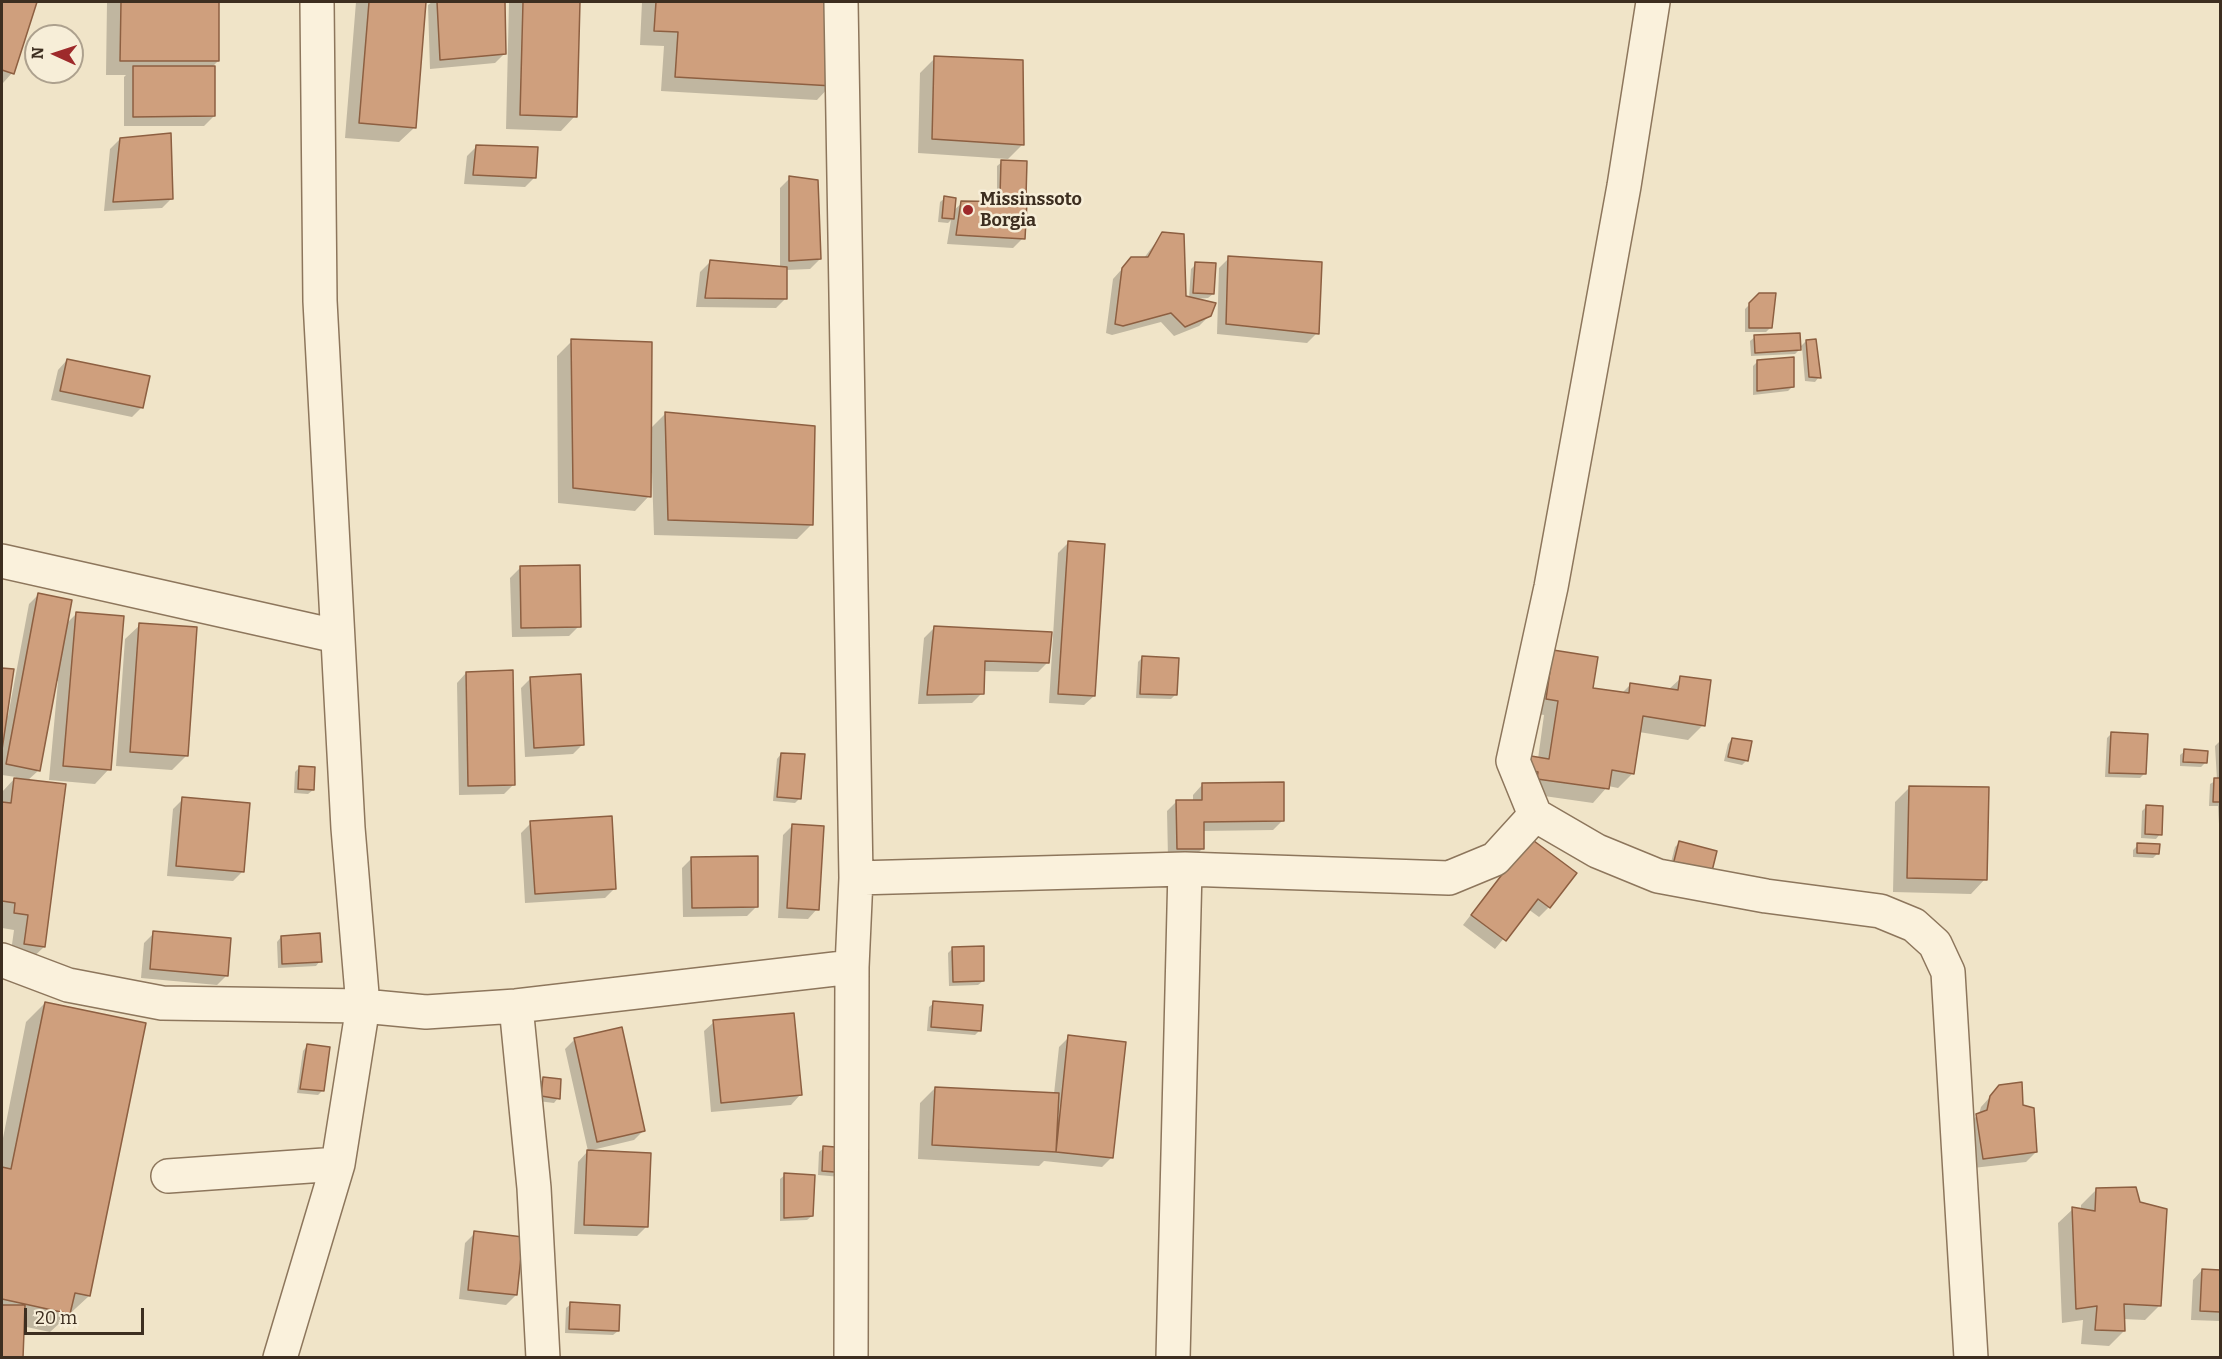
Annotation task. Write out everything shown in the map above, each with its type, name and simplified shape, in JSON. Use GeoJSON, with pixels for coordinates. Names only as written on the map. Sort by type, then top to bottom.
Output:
{"type":"FeatureCollection","features":[{"type":"Feature","properties":{"kind":"street"},"geometry":{"type":"LineString","coordinates":[[280,1358],[338,1164],[363,1006],[348,828],[336,636],[320,301],[317,2]]}},
{"type":"Feature","properties":{"kind":"street"},"geometry":{"type":"LineString","coordinates":[[841,2],[856,878],[852,967],[851,1358]]}},
{"type":"Feature","properties":{"kind":"street"},"geometry":{"type":"LineString","coordinates":[[1653,2],[1624,186],[1553,576],[1513,761],[1535,815],[1597,852],[1658,876],[1766,896],[1880,911],[1914,925],[1935,944],[1948,972],[1971,1358]]}},
{"type":"Feature","properties":{"kind":"street"},"geometry":{"type":"LineString","coordinates":[[2,561],[336,636]]}},
{"type":"Feature","properties":{"kind":"street"},"geometry":{"type":"LineString","coordinates":[[856,878],[1185,869],[1449,878],[1495,859],[1535,815]]}},
{"type":"Feature","properties":{"kind":"street"},"geometry":{"type":"LineString","coordinates":[[1173,1358],[1185,869]]}},
{"type":"Feature","properties":{"kind":"street"},"geometry":{"type":"LineString","coordinates":[[2,960],[68,985],[162,1003],[363,1006],[426,1012],[516,1006],[852,967]]}},
{"type":"Feature","properties":{"kind":"street"},"geometry":{"type":"LineString","coordinates":[[516,1006],[534,1188],[543,1358]]}},
{"type":"Feature","properties":{"kind":"street"},"geometry":{"type":"LineString","coordinates":[[168,1176],[338,1164]]}},
{"type":"Feature","properties":{"kind":"building"},"geometry":{"type":"Polygon","coordinates":[[[2,2],[37,2],[30,24],[24,24],[24,43],[14,74],[2,70],[2,2]]]}},
{"type":"Feature","properties":{"kind":"building"},"geometry":{"type":"Polygon","coordinates":[[[121,2],[219,2],[219,61],[120,61],[121,2]]]}},
{"type":"Feature","properties":{"kind":"building"},"geometry":{"type":"Polygon","coordinates":[[[369,2],[426,2],[416,128],[359,123],[369,2]]]}},
{"type":"Feature","properties":{"kind":"building"},"geometry":{"type":"Polygon","coordinates":[[[437,2],[505,2],[506,54],[440,60],[437,2]]]}},
{"type":"Feature","properties":{"kind":"building"},"geometry":{"type":"Polygon","coordinates":[[[523,2],[580,2],[577,117],[520,115],[523,2]]]}},
{"type":"Feature","properties":{"kind":"building"},"geometry":{"type":"Polygon","coordinates":[[[656,2],[827,2],[833,86],[675,77],[678,32],[654,31],[656,2]]]}},
{"type":"Feature","properties":{"kind":"building"},"geometry":{"type":"Polygon","coordinates":[[[934,56],[1023,60],[1024,145],[932,139],[934,56]]]}},
{"type":"Feature","properties":{"kind":"building"},"geometry":{"type":"Polygon","coordinates":[[[133,66],[215,66],[215,116],[133,117],[133,66]]]}},
{"type":"Feature","properties":{"kind":"building"},"geometry":{"type":"Polygon","coordinates":[[[171,133],[173,199],[113,202],[120,138],[171,133]]]}},
{"type":"Feature","properties":{"kind":"building"},"geometry":{"type":"Polygon","coordinates":[[[476,145],[538,147],[536,178],[473,175],[476,145]]]}},
{"type":"Feature","properties":{"kind":"building"},"geometry":{"type":"Polygon","coordinates":[[[1001,160],[1027,161],[1026,197],[1000,196],[1001,160]]]}},
{"type":"Feature","properties":{"kind":"building"},"geometry":{"type":"Polygon","coordinates":[[[789,176],[818,180],[821,259],[789,261],[789,176]]]}},
{"type":"Feature","properties":{"kind":"building"},"geometry":{"type":"Polygon","coordinates":[[[944,196],[956,198],[954,219],[942,218],[944,196]]]}},
{"type":"Feature","properties":{"kind":"building"},"geometry":{"type":"Polygon","coordinates":[[[961,201],[1027,202],[1025,239],[956,235],[961,201]]]}},
{"type":"Feature","properties":{"kind":"building"},"geometry":{"type":"Polygon","coordinates":[[[1162,232],[1184,234],[1186,296],[1216,303],[1211,316],[1185,327],[1171,313],[1123,326],[1115,324],[1122,268],[1131,257],[1148,257],[1162,232]]]}},
{"type":"Feature","properties":{"kind":"building"},"geometry":{"type":"Polygon","coordinates":[[[1228,256],[1322,262],[1319,334],[1226,324],[1228,256]]]}},
{"type":"Feature","properties":{"kind":"building"},"geometry":{"type":"Polygon","coordinates":[[[710,260],[787,267],[787,299],[705,298],[710,260]]]}},
{"type":"Feature","properties":{"kind":"building"},"geometry":{"type":"Polygon","coordinates":[[[1195,262],[1216,263],[1214,294],[1193,293],[1195,262]]]}},
{"type":"Feature","properties":{"kind":"building"},"geometry":{"type":"Polygon","coordinates":[[[1759,293],[1776,293],[1772,328],[1749,328],[1749,303],[1759,293]]]}},
{"type":"Feature","properties":{"kind":"building"},"geometry":{"type":"Polygon","coordinates":[[[1800,333],[1801,350],[1755,353],[1754,335],[1800,333]]]}},
{"type":"Feature","properties":{"kind":"building"},"geometry":{"type":"Polygon","coordinates":[[[571,339],[652,342],[651,497],[573,488],[571,339]]]}},
{"type":"Feature","properties":{"kind":"building"},"geometry":{"type":"Polygon","coordinates":[[[1816,339],[1821,378],[1809,377],[1806,340],[1816,339]]]}},
{"type":"Feature","properties":{"kind":"building"},"geometry":{"type":"Polygon","coordinates":[[[1794,357],[1794,387],[1757,391],[1757,360],[1794,357]]]}},
{"type":"Feature","properties":{"kind":"building"},"geometry":{"type":"Polygon","coordinates":[[[67,359],[150,376],[143,408],[60,391],[67,359]]]}},
{"type":"Feature","properties":{"kind":"building"},"geometry":{"type":"Polygon","coordinates":[[[665,412],[815,426],[813,525],[668,520],[665,412]]]}},
{"type":"Feature","properties":{"kind":"building"},"geometry":{"type":"Polygon","coordinates":[[[1068,541],[1105,544],[1095,696],[1058,694],[1068,541]]]}},
{"type":"Feature","properties":{"kind":"building"},"geometry":{"type":"Polygon","coordinates":[[[580,565],[581,627],[521,628],[520,566],[580,565]]]}},
{"type":"Feature","properties":{"kind":"building"},"geometry":{"type":"Polygon","coordinates":[[[38,593],[72,600],[40,771],[6,764],[38,593]]]}},
{"type":"Feature","properties":{"kind":"building"},"geometry":{"type":"Polygon","coordinates":[[[76,612],[124,616],[111,770],[63,766],[76,612]]]}},
{"type":"Feature","properties":{"kind":"building"},"geometry":{"type":"Polygon","coordinates":[[[139,623],[197,627],[188,756],[130,752],[139,623]]]}},
{"type":"Feature","properties":{"kind":"building"},"geometry":{"type":"Polygon","coordinates":[[[934,626],[1052,632],[1049,663],[985,661],[984,694],[927,695],[934,626]]]}},
{"type":"Feature","properties":{"kind":"building"},"geometry":{"type":"Polygon","coordinates":[[[1553,650],[1598,657],[1593,688],[1629,693],[1630,683],[1678,690],[1680,676],[1711,680],[1705,726],[1643,716],[1634,774],[1612,770],[1609,789],[1537,779],[1538,772],[1523,769],[1525,755],[1549,759],[1558,701],[1546,699],[1553,650]]]}},
{"type":"Feature","properties":{"kind":"building"},"geometry":{"type":"Polygon","coordinates":[[[1142,656],[1179,658],[1177,695],[1140,694],[1142,656]]]}},
{"type":"Feature","properties":{"kind":"building"},"geometry":{"type":"Polygon","coordinates":[[[2,668],[14,669],[2,750],[2,668]]]}},
{"type":"Feature","properties":{"kind":"building"},"geometry":{"type":"Polygon","coordinates":[[[513,670],[515,785],[468,786],[466,672],[513,670]]]}},
{"type":"Feature","properties":{"kind":"building"},"geometry":{"type":"Polygon","coordinates":[[[581,674],[584,745],[534,748],[530,677],[581,674]]]}},
{"type":"Feature","properties":{"kind":"building"},"geometry":{"type":"Polygon","coordinates":[[[2111,732],[2148,734],[2146,774],[2109,773],[2111,732]]]}},
{"type":"Feature","properties":{"kind":"building"},"geometry":{"type":"Polygon","coordinates":[[[1732,738],[1752,741],[1748,761],[1728,757],[1732,738]]]}},
{"type":"Feature","properties":{"kind":"building"},"geometry":{"type":"Polygon","coordinates":[[[2184,749],[2208,751],[2207,763],[2183,762],[2184,749]]]}},
{"type":"Feature","properties":{"kind":"building"},"geometry":{"type":"Polygon","coordinates":[[[781,753],[805,754],[801,799],[777,797],[781,753]]]}},
{"type":"Feature","properties":{"kind":"building"},"geometry":{"type":"Polygon","coordinates":[[[299,766],[315,767],[314,790],[298,789],[299,766]]]}},
{"type":"Feature","properties":{"kind":"building"},"geometry":{"type":"Polygon","coordinates":[[[14,778],[66,784],[45,947],[24,944],[28,915],[14,913],[15,903],[2,901],[2,802],[11,803],[14,778]]]}},
{"type":"Feature","properties":{"kind":"building"},"geometry":{"type":"Polygon","coordinates":[[[2214,778],[2220,778],[2220,802],[2213,802],[2214,778]]]}},
{"type":"Feature","properties":{"kind":"building"},"geometry":{"type":"Polygon","coordinates":[[[1284,782],[1284,821],[1204,822],[1204,849],[1177,849],[1176,800],[1202,800],[1202,783],[1284,782]]]}},
{"type":"Feature","properties":{"kind":"building"},"geometry":{"type":"Polygon","coordinates":[[[1909,786],[1989,787],[1987,880],[1907,878],[1909,786]]]}},
{"type":"Feature","properties":{"kind":"building"},"geometry":{"type":"Polygon","coordinates":[[[182,797],[250,803],[244,872],[176,866],[182,797]]]}},
{"type":"Feature","properties":{"kind":"building"},"geometry":{"type":"Polygon","coordinates":[[[2146,805],[2163,806],[2162,835],[2145,834],[2146,805]]]}},
{"type":"Feature","properties":{"kind":"building"},"geometry":{"type":"Polygon","coordinates":[[[612,816],[616,889],[535,894],[530,821],[612,816]]]}},
{"type":"Feature","properties":{"kind":"building"},"geometry":{"type":"Polygon","coordinates":[[[792,824],[824,826],[819,910],[787,908],[792,824]]]}},
{"type":"Feature","properties":{"kind":"building"},"geometry":{"type":"Polygon","coordinates":[[[1530,838],[1577,873],[1550,908],[1538,899],[1506,941],[1471,915],[1530,838]]]}},
{"type":"Feature","properties":{"kind":"building"},"geometry":{"type":"Polygon","coordinates":[[[1679,841],[1717,851],[1711,875],[1673,865],[1679,841]]]}},
{"type":"Feature","properties":{"kind":"building"},"geometry":{"type":"Polygon","coordinates":[[[2137,843],[2160,844],[2159,854],[2137,853],[2137,843]]]}},
{"type":"Feature","properties":{"kind":"building"},"geometry":{"type":"Polygon","coordinates":[[[758,856],[758,907],[692,908],[691,857],[758,856]]]}},
{"type":"Feature","properties":{"kind":"building"},"geometry":{"type":"Polygon","coordinates":[[[153,931],[231,938],[228,976],[150,969],[153,931]]]}},
{"type":"Feature","properties":{"kind":"building"},"geometry":{"type":"Polygon","coordinates":[[[320,933],[322,962],[282,964],[281,936],[320,933]]]}},
{"type":"Feature","properties":{"kind":"building"},"geometry":{"type":"Polygon","coordinates":[[[984,946],[984,981],[953,982],[952,947],[984,946]]]}},
{"type":"Feature","properties":{"kind":"building"},"geometry":{"type":"Polygon","coordinates":[[[933,1001],[983,1005],[981,1031],[931,1027],[933,1001]]]}},
{"type":"Feature","properties":{"kind":"building"},"geometry":{"type":"Polygon","coordinates":[[[45,1002],[146,1023],[90,1296],[75,1293],[70,1314],[2,1299],[2,1167],[11,1169],[45,1002]]]}},
{"type":"Feature","properties":{"kind":"building"},"geometry":{"type":"Polygon","coordinates":[[[794,1013],[802,1095],[721,1103],[713,1020],[794,1013]]]}},
{"type":"Feature","properties":{"kind":"building"},"geometry":{"type":"Polygon","coordinates":[[[622,1027],[645,1131],[597,1142],[574,1038],[622,1027]]]}},
{"type":"Feature","properties":{"kind":"building"},"geometry":{"type":"Polygon","coordinates":[[[1068,1035],[1126,1042],[1113,1158],[1056,1152],[1068,1035]]]}},
{"type":"Feature","properties":{"kind":"building"},"geometry":{"type":"Polygon","coordinates":[[[307,1044],[330,1047],[324,1091],[300,1089],[307,1044]]]}},
{"type":"Feature","properties":{"kind":"building"},"geometry":{"type":"Polygon","coordinates":[[[543,1077],[561,1079],[560,1099],[541,1096],[543,1077]]]}},
{"type":"Feature","properties":{"kind":"building"},"geometry":{"type":"Polygon","coordinates":[[[2022,1082],[2023,1105],[2034,1108],[2037,1152],[1983,1159],[1976,1114],[1987,1110],[1990,1096],[1999,1085],[2022,1082]]]}},
{"type":"Feature","properties":{"kind":"building"},"geometry":{"type":"Polygon","coordinates":[[[935,1087],[1059,1093],[1056,1152],[932,1145],[935,1087]]]}},
{"type":"Feature","properties":{"kind":"building"},"geometry":{"type":"Polygon","coordinates":[[[823,1146],[848,1148],[847,1173],[822,1171],[823,1146]]]}},
{"type":"Feature","properties":{"kind":"building"},"geometry":{"type":"Polygon","coordinates":[[[587,1150],[651,1153],[648,1227],[584,1225],[587,1150]]]}},
{"type":"Feature","properties":{"kind":"building"},"geometry":{"type":"Polygon","coordinates":[[[784,1173],[815,1175],[813,1216],[784,1218],[784,1173]]]}},
{"type":"Feature","properties":{"kind":"building"},"geometry":{"type":"Polygon","coordinates":[[[2136,1187],[2140,1202],[2167,1209],[2161,1306],[2124,1304],[2125,1331],[2095,1330],[2097,1306],[2076,1309],[2072,1207],[2095,1211],[2096,1188],[2136,1187]]]}},
{"type":"Feature","properties":{"kind":"building"},"geometry":{"type":"Polygon","coordinates":[[[474,1231],[523,1237],[517,1295],[468,1290],[474,1231]]]}},
{"type":"Feature","properties":{"kind":"building"},"geometry":{"type":"Polygon","coordinates":[[[2202,1269],[2220,1270],[2220,1312],[2200,1311],[2202,1269]]]}},
{"type":"Feature","properties":{"kind":"building"},"geometry":{"type":"Polygon","coordinates":[[[570,1302],[620,1305],[619,1331],[569,1329],[570,1302]]]}},
{"type":"Feature","properties":{"kind":"building"},"geometry":{"type":"Polygon","coordinates":[[[2,1305],[25,1305],[23,1358],[2,1358],[2,1305]]]}},
{"type":"Feature","properties":{"kind":"place","name":"Missinssoto Borgia"},"geometry":{"type":"Point","coordinates":[968,210]}}]}
